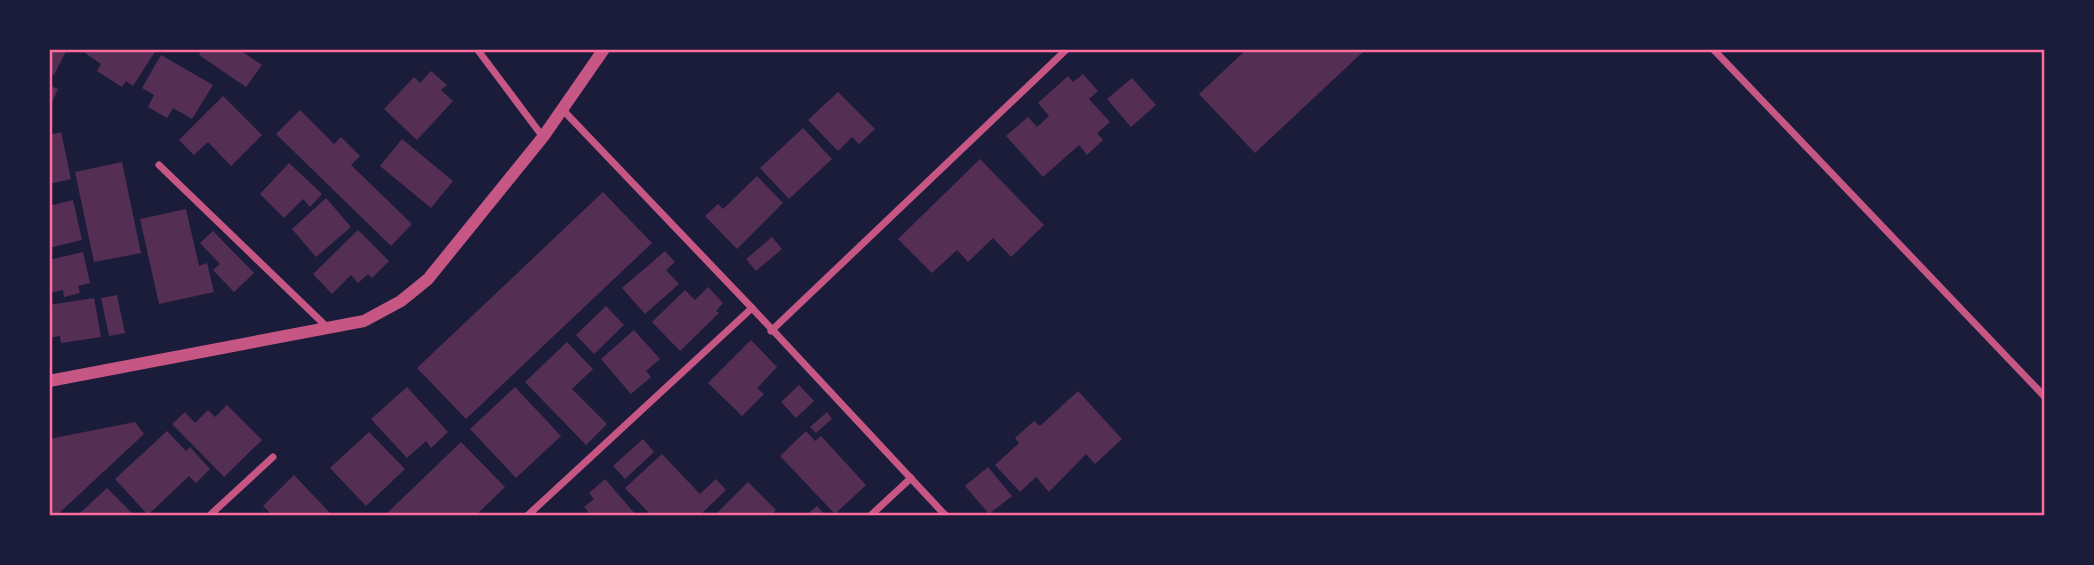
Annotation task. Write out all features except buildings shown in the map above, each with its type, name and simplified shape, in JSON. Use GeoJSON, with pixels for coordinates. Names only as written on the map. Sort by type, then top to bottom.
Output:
{"type":"FeatureCollection","features":[{"type":"Feature","properties":{"kind":"street"},"geometry":{"type":"LineString","coordinates":[[477,49],[543,137]]}},
{"type":"Feature","properties":{"kind":"street"},"geometry":{"type":"LineString","coordinates":[[49,382],[364,321],[401,301],[428,279],[543,137],[604,49]]}},
{"type":"Feature","properties":{"kind":"street"},"geometry":{"type":"LineString","coordinates":[[771,331],[1067,49]]}},
{"type":"Feature","properties":{"kind":"street"},"geometry":{"type":"LineString","coordinates":[[1713,49],[2045,397]]}},
{"type":"Feature","properties":{"kind":"street"},"geometry":{"type":"LineString","coordinates":[[562,109],[946,516]]}},
{"type":"Feature","properties":{"kind":"street"},"geometry":{"type":"LineString","coordinates":[[159,165],[328,328]]}},
{"type":"Feature","properties":{"kind":"street"},"geometry":{"type":"LineString","coordinates":[[527,516],[752,308]]}},
{"type":"Feature","properties":{"kind":"street"},"geometry":{"type":"LineString","coordinates":[[209,516],[273,457]]}},
{"type":"Feature","properties":{"kind":"street"},"geometry":{"type":"LineString","coordinates":[[870,516],[911,478]]}}]}
